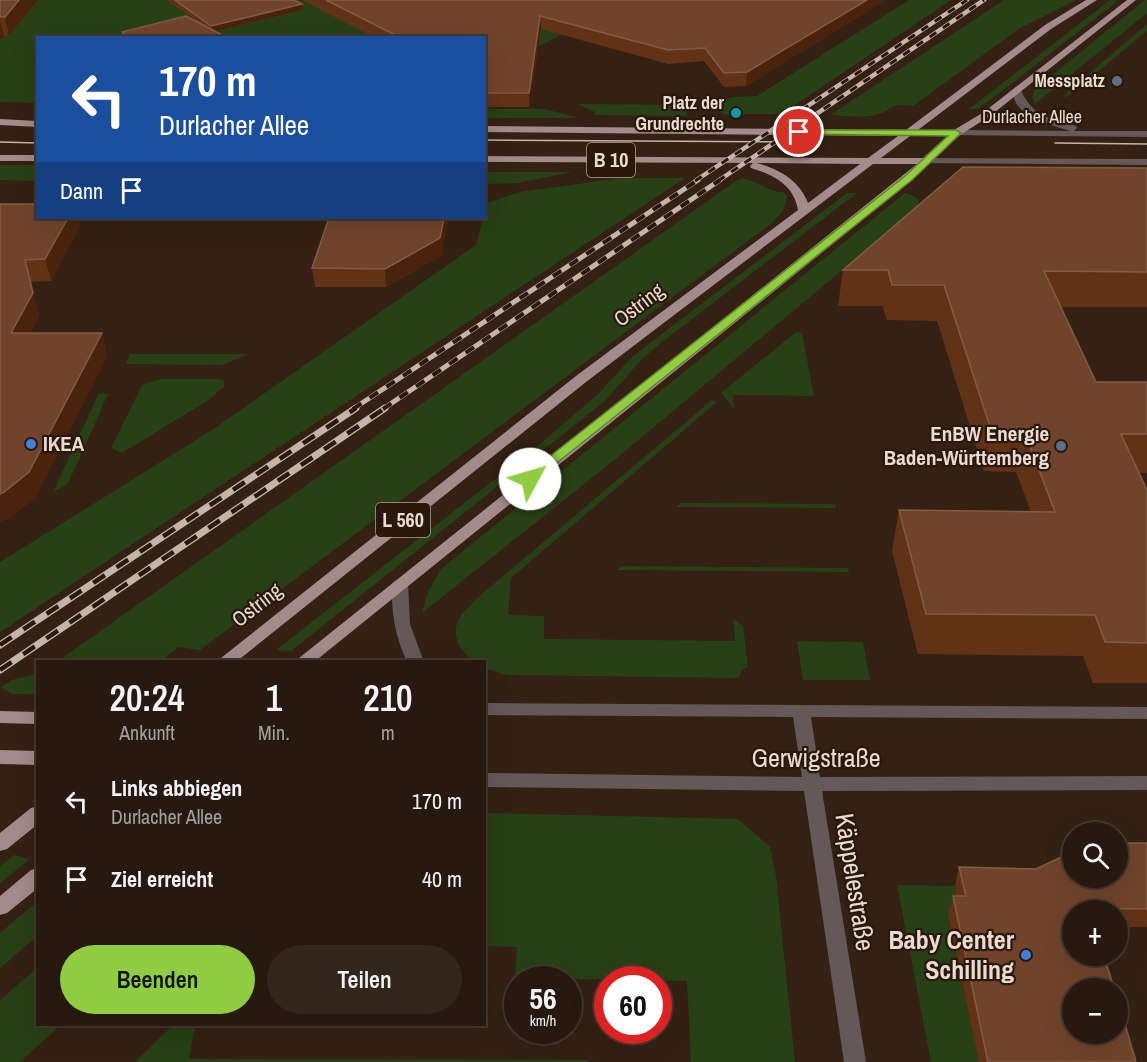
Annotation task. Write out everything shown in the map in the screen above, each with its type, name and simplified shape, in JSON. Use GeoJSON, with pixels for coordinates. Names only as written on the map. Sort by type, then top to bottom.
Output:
{"type":"FeatureCollection","features":[{"type":"Feature","properties":{"kind":"main road","name":"Ostring"},"geometry":{"type":"LineString","coordinates":[[227,660],[581,379],[1048,27],[1093,0]]}},
{"type":"Feature","properties":{"kind":"main road"},"geometry":{"type":"LineString","coordinates":[[926,161],[956,133],[987,114],[1132,0]]}},
{"type":"Feature","properties":{"kind":"main road"},"geometry":{"type":"LineString","coordinates":[[0,122],[36,124]]}},
{"type":"Feature","properties":{"kind":"main road","name":"Durlacher Allee"},"geometry":{"type":"LineString","coordinates":[[486,129],[956,133]]}},
{"type":"Feature","properties":{"kind":"main road"},"geometry":{"type":"LineString","coordinates":[[0,158],[36,158]]}},
{"type":"Feature","properties":{"kind":"main road","name":"B 10"},"geometry":{"type":"LineString","coordinates":[[486,159],[738,162],[926,161]]}},
{"type":"Feature","properties":{"kind":"main road","name":"L 560"},"geometry":{"type":"LineString","coordinates":[[304,660],[908,178],[926,161]]}},
{"type":"Feature","properties":{"kind":"main road"},"geometry":{"type":"LineString","coordinates":[[738,162],[773,172],[786,180],[799,193],[804,210]]}},
{"type":"Feature","properties":{"kind":"main road"},"geometry":{"type":"LineString","coordinates":[[0,717],[36,718]]}},
{"type":"Feature","properties":{"kind":"main road"},"geometry":{"type":"LineString","coordinates":[[0,756],[36,758]]}},
{"type":"Feature","properties":{"kind":"main road"},"geometry":{"type":"LineString","coordinates":[[0,844],[36,815]]}},
{"type":"Feature","properties":{"kind":"main road"},"geometry":{"type":"LineString","coordinates":[[0,907],[36,878]]}},
{"type":"Feature","properties":{"kind":"street"},"geometry":{"type":"LineString","coordinates":[[1017,90],[1017,95],[1025,107],[1043,118],[1070,128],[1102,134]]}},
{"type":"Feature","properties":{"kind":"street","name":"Durlacher Allee"},"geometry":{"type":"LineString","coordinates":[[956,133],[1147,134]]}},
{"type":"Feature","properties":{"kind":"street"},"geometry":{"type":"LineString","coordinates":[[926,161],[1147,162]]}},
{"type":"Feature","properties":{"kind":"street"},"geometry":{"type":"LineString","coordinates":[[400,583],[400,623],[404,639],[415,660]]}},
{"type":"Feature","properties":{"kind":"street"},"geometry":{"type":"LineString","coordinates":[[486,709],[1147,712]]}},
{"type":"Feature","properties":{"kind":"street","name":"Käppelestraße"},"geometry":{"type":"LineString","coordinates":[[801,710],[855,1062]]}},
{"type":"Feature","properties":{"kind":"street","name":"Gerwigstraße"},"geometry":{"type":"LineString","coordinates":[[486,780],[1147,783]]}},
{"type":"Feature","properties":{"kind":"green space"},"geometry":{"type":"Polygon","coordinates":[[[0,0],[631,0],[486,72],[486,36],[36,36],[36,103],[0,102],[0,0]]]}},
{"type":"Feature","properties":{"kind":"green space"},"geometry":{"type":"Polygon","coordinates":[[[909,0],[951,0],[782,114],[723,114],[721,103],[726,99],[757,96],[909,0]]]}},
{"type":"Feature","properties":{"kind":"green space"},"geometry":{"type":"Polygon","coordinates":[[[1004,0],[1077,0],[1020,28],[913,106],[896,106],[870,116],[830,115],[1004,0]]]}},
{"type":"Feature","properties":{"kind":"green space"},"geometry":{"type":"Polygon","coordinates":[[[1110,0],[1119,0],[997,95],[977,109],[969,109],[1110,0]]]}},
{"type":"Feature","properties":{"kind":"green space"},"geometry":{"type":"Polygon","coordinates":[[[1147,0],[1147,13],[1035,104],[1032,97],[1035,89],[1147,0]]]}},
{"type":"Feature","properties":{"kind":"green space"},"geometry":{"type":"Polygon","coordinates":[[[1147,24],[1147,31],[1067,97],[1063,96],[1147,24]]]}},
{"type":"Feature","properties":{"kind":"green space"},"geometry":{"type":"Polygon","coordinates":[[[578,104],[686,105],[687,116],[595,115],[595,112],[578,104]]]}},
{"type":"Feature","properties":{"kind":"green space"},"geometry":{"type":"Polygon","coordinates":[[[486,109],[545,109],[576,117],[486,118],[486,109]]]}},
{"type":"Feature","properties":{"kind":"green space"},"geometry":{"type":"Polygon","coordinates":[[[0,165],[36,165],[36,181],[0,180],[0,165]]]}},
{"type":"Feature","properties":{"kind":"green space"},"geometry":{"type":"Polygon","coordinates":[[[486,172],[573,172],[517,183],[486,184],[486,172]]]}},
{"type":"Feature","properties":{"kind":"green space"},"geometry":{"type":"Polygon","coordinates":[[[621,178],[685,178],[0,632],[0,562],[212,430],[476,245],[483,219],[486,219],[486,204],[520,192],[621,178]]]}},
{"type":"Feature","properties":{"kind":"green space"},"geometry":{"type":"Polygon","coordinates":[[[743,178],[783,192],[787,196],[783,211],[772,223],[200,650],[178,647],[162,660],[59,660],[743,178]]]}},
{"type":"Feature","properties":{"kind":"green space"},"geometry":{"type":"Polygon","coordinates":[[[847,193],[857,193],[662,342],[641,360],[606,400],[291,651],[276,650],[540,444],[597,395],[633,356],[847,193]]]}},
{"type":"Feature","properties":{"kind":"green space"},"geometry":{"type":"Polygon","coordinates":[[[905,193],[914,196],[919,201],[918,207],[618,457],[422,613],[428,592],[442,568],[905,193]]]}},
{"type":"Feature","properties":{"kind":"green space"},"geometry":{"type":"Polygon","coordinates":[[[796,332],[802,333],[814,396],[733,395],[734,409],[721,393],[796,332]]]}},
{"type":"Feature","properties":{"kind":"green space"},"geometry":{"type":"Polygon","coordinates":[[[130,354],[248,354],[222,365],[126,364],[130,354]]]}},
{"type":"Feature","properties":{"kind":"green space"},"geometry":{"type":"Polygon","coordinates":[[[161,379],[220,379],[224,381],[224,387],[207,401],[122,453],[111,448],[142,385],[161,379]]]}},
{"type":"Feature","properties":{"kind":"green space"},"geometry":{"type":"Polygon","coordinates":[[[99,393],[108,394],[68,484],[53,492],[99,393]]]}},
{"type":"Feature","properties":{"kind":"green space"},"geometry":{"type":"Polygon","coordinates":[[[712,400],[717,402],[511,578],[508,615],[544,616],[544,639],[735,641],[733,619],[743,626],[748,667],[742,670],[739,678],[506,675],[487,669],[486,660],[475,660],[465,654],[458,642],[456,628],[458,621],[476,599],[712,400]]]}},
{"type":"Feature","properties":{"kind":"green space"},"geometry":{"type":"Polygon","coordinates":[[[681,503],[835,504],[836,508],[676,507],[681,503]]]}},
{"type":"Feature","properties":{"kind":"green space"},"geometry":{"type":"Polygon","coordinates":[[[622,566],[848,568],[849,572],[617,570],[622,566]]]}},
{"type":"Feature","properties":{"kind":"green space"},"geometry":{"type":"Polygon","coordinates":[[[797,641],[863,642],[870,680],[803,680],[797,641]]]}},
{"type":"Feature","properties":{"kind":"green space"},"geometry":{"type":"Polygon","coordinates":[[[36,674],[36,694],[12,694],[1,687],[12,680],[36,674]]]}},
{"type":"Feature","properties":{"kind":"green space"},"geometry":{"type":"Polygon","coordinates":[[[486,813],[738,819],[770,847],[776,876],[795,1062],[691,1062],[687,981],[672,981],[672,966],[594,966],[594,979],[582,979],[582,966],[516,966],[517,947],[486,946],[486,813]]]}},
{"type":"Feature","properties":{"kind":"green space"},"geometry":{"type":"Polygon","coordinates":[[[14,855],[30,859],[0,883],[0,866],[14,855]]]}},
{"type":"Feature","properties":{"kind":"green space"},"geometry":{"type":"Polygon","coordinates":[[[897,885],[955,886],[961,915],[948,915],[979,1062],[931,1062],[897,885]]]}},
{"type":"Feature","properties":{"kind":"green space"},"geometry":{"type":"Polygon","coordinates":[[[36,903],[36,937],[0,968],[0,933],[36,903]]]}},
{"type":"Feature","properties":{"kind":"green space"},"geometry":{"type":"Polygon","coordinates":[[[36,969],[36,1026],[60,1026],[20,1062],[0,1062],[0,1000],[36,969]]]}},
{"type":"Feature","properties":{"kind":"green space"},"geometry":{"type":"Polygon","coordinates":[[[195,1026],[189,1059],[588,1060],[588,1062],[135,1062],[170,1028],[195,1026]]]}},
{"type":"Feature","properties":{"kind":"building"},"geometry":{"type":"Polygon","coordinates":[[[0,0],[19,0],[5,17],[0,17],[0,0]]]}},
{"type":"Feature","properties":{"kind":"building"},"geometry":{"type":"Polygon","coordinates":[[[175,0],[294,0],[302,4],[211,26],[175,0]]]}},
{"type":"Feature","properties":{"kind":"building"},"geometry":{"type":"Polygon","coordinates":[[[326,0],[867,0],[747,72],[724,73],[705,48],[668,50],[540,16],[529,93],[486,93],[486,36],[397,36],[326,0]]]}},
{"type":"Feature","properties":{"kind":"building"},"geometry":{"type":"Polygon","coordinates":[[[186,16],[224,36],[127,36],[122,32],[186,16]]]}},
{"type":"Feature","properties":{"kind":"building","name":"EnBW Energie Baden-Württemberg"},"geometry":{"type":"Polygon","coordinates":[[[963,167],[1147,168],[1147,272],[1044,271],[1096,382],[1147,382],[1147,434],[1121,434],[1147,490],[1147,643],[1105,642],[1095,615],[926,614],[899,510],[1055,512],[1025,433],[992,433],[944,285],[892,285],[888,270],[843,270],[963,167]]]}},
{"type":"Feature","properties":{"kind":"building"},"geometry":{"type":"Polygon","coordinates":[[[0,204],[36,204],[36,219],[67,219],[45,259],[25,260],[33,293],[11,333],[102,333],[29,472],[0,494],[0,204]]]}},
{"type":"Feature","properties":{"kind":"building"},"geometry":{"type":"Polygon","coordinates":[[[329,219],[444,219],[440,238],[385,269],[312,268],[329,219]]]}},
{"type":"Feature","properties":{"kind":"building"},"geometry":{"type":"Polygon","coordinates":[[[1128,843],[1147,843],[1147,909],[1128,909],[1128,900],[1062,900],[1062,966],[1107,966],[1111,978],[1062,978],[1062,1044],[1128,1044],[1128,1034],[1136,1062],[988,1062],[953,896],[966,896],[959,867],[1036,869],[1062,857],[1062,888],[1128,888],[1128,843]]]}},
{"type":"Feature","properties":{"kind":"tram line"},"geometry":{"type":"LineString","coordinates":[[486,140],[797,142]]}},
{"type":"Feature","properties":{"kind":"tram line"},"geometry":{"type":"LineString","coordinates":[[0,142],[36,143]]}},
{"type":"Feature","properties":{"kind":"tram line"},"geometry":{"type":"LineString","coordinates":[[1055,143],[1147,144]]}},
{"type":"Feature","properties":{"kind":"railway"},"geometry":{"type":"LineString","coordinates":[[695,181],[967,0]]}},
{"type":"Feature","properties":{"kind":"railway"},"geometry":{"type":"LineString","coordinates":[[718,181],[984,0]]}},
{"type":"Feature","properties":{"kind":"railway"},"geometry":{"type":"LineString","coordinates":[[353,409],[698,180]]}},
{"type":"Feature","properties":{"kind":"railway"},"geometry":{"type":"LineString","coordinates":[[383,409],[720,180]]}},
{"type":"Feature","properties":{"kind":"railway"},"geometry":{"type":"LineString","coordinates":[[0,645],[356,408]]}},
{"type":"Feature","properties":{"kind":"railway"},"geometry":{"type":"LineString","coordinates":[[0,670],[385,408]]}},
{"type":"Feature","properties":{"kind":"place","name":"Messplatz"},"geometry":{"type":"Point","coordinates":[1117,81]}},
{"type":"Feature","properties":{"kind":"place","name":"Platz der Grundrechte"},"geometry":{"type":"Point","coordinates":[736,113]}},
{"type":"Feature","properties":{"kind":"place","name":"IKEA"},"geometry":{"type":"Point","coordinates":[31,444]}},
{"type":"Feature","properties":{"kind":"place","name":"EnBW Energie Baden-Württemberg"},"geometry":{"type":"Point","coordinates":[1061,446]}},
{"type":"Feature","properties":{"kind":"place","name":"Baby Center Schilling"},"geometry":{"type":"Point","coordinates":[1026,955]}},
{"type":"Feature","properties":{"kind":"route"},"geometry":{"type":"LineString","coordinates":[[530,479],[908,178],[956,133],[799,132]]}}]}
